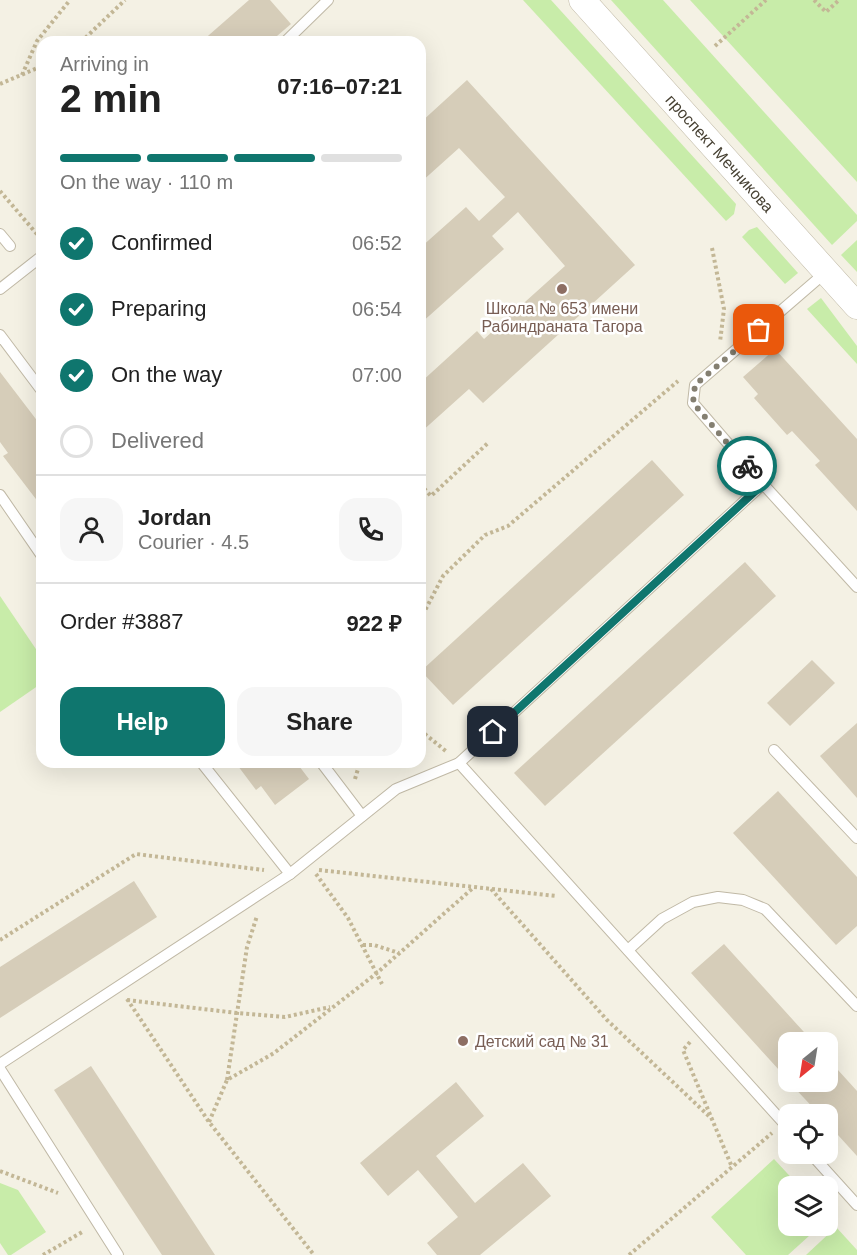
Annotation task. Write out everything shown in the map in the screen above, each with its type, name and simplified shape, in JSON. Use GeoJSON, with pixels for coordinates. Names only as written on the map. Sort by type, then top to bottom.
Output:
{"type":"FeatureCollection","features":[{"type":"Feature","properties":{"kind":"street","name":"проспект Мечникова"},"geometry":{"type":"LineString","coordinates":[[582,0],[857,306]]}},
{"type":"Feature","properties":{"kind":"lane"},"geometry":{"type":"LineString","coordinates":[[291,36],[328,0]]}},
{"type":"Feature","properties":{"kind":"lane"},"geometry":{"type":"LineString","coordinates":[[0,234],[10,246]]}},
{"type":"Feature","properties":{"kind":"lane"},"geometry":{"type":"LineString","coordinates":[[0,289],[36,261]]}},
{"type":"Feature","properties":{"kind":"lane"},"geometry":{"type":"LineString","coordinates":[[827,272],[695,385],[693,403],[857,587]]}},
{"type":"Feature","properties":{"kind":"lane"},"geometry":{"type":"LineString","coordinates":[[0,335],[36,383]]}},
{"type":"Feature","properties":{"kind":"lane"},"geometry":{"type":"LineString","coordinates":[[0,1064],[290,874],[396,789],[459,763],[763,484]]}},
{"type":"Feature","properties":{"kind":"lane"},"geometry":{"type":"LineString","coordinates":[[0,495],[36,547]]}},
{"type":"Feature","properties":{"kind":"lane"},"geometry":{"type":"LineString","coordinates":[[774,750],[857,838]]}},
{"type":"Feature","properties":{"kind":"lane"},"geometry":{"type":"LineString","coordinates":[[459,763],[778,1117]]}},
{"type":"Feature","properties":{"kind":"lane"},"geometry":{"type":"LineString","coordinates":[[206,768],[290,874]]}},
{"type":"Feature","properties":{"kind":"lane"},"geometry":{"type":"LineString","coordinates":[[326,768],[362,816]]}},
{"type":"Feature","properties":{"kind":"lane"},"geometry":{"type":"LineString","coordinates":[[628,950],[662,919],[693,902],[718,897],[742,900],[765,909],[857,1006]]}},
{"type":"Feature","properties":{"kind":"lane"},"geometry":{"type":"LineString","coordinates":[[0,1069],[118,1255]]}},
{"type":"Feature","properties":{"kind":"lane"},"geometry":{"type":"LineString","coordinates":[[820,1164],[857,1204]]}},
{"type":"Feature","properties":{"kind":"path"},"geometry":{"type":"LineString","coordinates":[[41,36],[70,0]]}},
{"type":"Feature","properties":{"kind":"path"},"geometry":{"type":"LineString","coordinates":[[87,36],[125,0]]}},
{"type":"Feature","properties":{"kind":"path"},"geometry":{"type":"LineString","coordinates":[[715,46],[766,0]]}},
{"type":"Feature","properties":{"kind":"path"},"geometry":{"type":"LineString","coordinates":[[814,0],[826,12],[839,0]]}},
{"type":"Feature","properties":{"kind":"path"},"geometry":{"type":"LineString","coordinates":[[22,75],[36,43]]}},
{"type":"Feature","properties":{"kind":"path"},"geometry":{"type":"LineString","coordinates":[[0,84],[36,69]]}},
{"type":"Feature","properties":{"kind":"path"},"geometry":{"type":"LineString","coordinates":[[0,191],[36,233]]}},
{"type":"Feature","properties":{"kind":"path"},"geometry":{"type":"LineString","coordinates":[[712,248],[723,309],[720,346],[729,338]]}},
{"type":"Feature","properties":{"kind":"path"},"geometry":{"type":"LineString","coordinates":[[426,609],[443,576],[485,535],[508,526],[684,376]]}},
{"type":"Feature","properties":{"kind":"path"},"geometry":{"type":"LineString","coordinates":[[426,491],[431,496],[488,443]]}},
{"type":"Feature","properties":{"kind":"path"},"geometry":{"type":"LineString","coordinates":[[426,735],[459,763]]}},
{"type":"Feature","properties":{"kind":"path"},"geometry":{"type":"LineString","coordinates":[[0,940],[136,854],[290,874]]}},
{"type":"Feature","properties":{"kind":"path"},"geometry":{"type":"LineString","coordinates":[[382,984],[348,918],[313,870],[581,898]]}},
{"type":"Feature","properties":{"kind":"path"},"geometry":{"type":"LineString","coordinates":[[227,1080],[274,1053],[377,973],[474,887]]}},
{"type":"Feature","properties":{"kind":"path"},"geometry":{"type":"LineString","coordinates":[[491,889],[607,1020],[712,1119]]}},
{"type":"Feature","properties":{"kind":"path"},"geometry":{"type":"LineString","coordinates":[[209,1122],[227,1080],[247,947],[266,890]]}},
{"type":"Feature","properties":{"kind":"path"},"geometry":{"type":"LineString","coordinates":[[363,945],[374,945],[399,953]]}},
{"type":"Feature","properties":{"kind":"path"},"geometry":{"type":"LineString","coordinates":[[118,987],[209,1122],[314,1255]]}},
{"type":"Feature","properties":{"kind":"path"},"geometry":{"type":"LineString","coordinates":[[127,1000],[285,1017],[334,1006]]}},
{"type":"Feature","properties":{"kind":"path"},"geometry":{"type":"LineString","coordinates":[[700,1031],[683,1050],[732,1167]]}},
{"type":"Feature","properties":{"kind":"path"},"geometry":{"type":"LineString","coordinates":[[629,1255],[732,1167],[778,1132]]}},
{"type":"Feature","properties":{"kind":"path"},"geometry":{"type":"LineString","coordinates":[[0,1171],[84,1202]]}},
{"type":"Feature","properties":{"kind":"path"},"geometry":{"type":"LineString","coordinates":[[43,1255],[98,1223]]}},
{"type":"Feature","properties":{"kind":"green space"},"geometry":{"type":"Polygon","coordinates":[[[523,0],[551,0],[736,204],[734,214],[726,221],[523,0]]]}},
{"type":"Feature","properties":{"kind":"green space"},"geometry":{"type":"Polygon","coordinates":[[[611,0],[663,0],[857,215],[857,221],[832,245],[611,0]]]}},
{"type":"Feature","properties":{"kind":"green space"},"geometry":{"type":"Polygon","coordinates":[[[690,0],[857,0],[857,182],[690,0]]]}},
{"type":"Feature","properties":{"kind":"green space"},"geometry":{"type":"Polygon","coordinates":[[[757,227],[798,273],[785,284],[742,237],[749,230],[757,227]]]}},
{"type":"Feature","properties":{"kind":"green space"},"geometry":{"type":"Polygon","coordinates":[[[857,240],[857,272],[841,255],[857,240]]]}},
{"type":"Feature","properties":{"kind":"green space"},"geometry":{"type":"Polygon","coordinates":[[[821,298],[857,346],[857,364],[807,309],[821,298]]]}},
{"type":"Feature","properties":{"kind":"green space"},"geometry":{"type":"Polygon","coordinates":[[[0,596],[36,649],[36,687],[0,712],[0,596]]]}},
{"type":"Feature","properties":{"kind":"green space"},"geometry":{"type":"Polygon","coordinates":[[[774,1159],[790,1176],[778,1176],[778,1236],[809,1236],[788,1255],[746,1255],[711,1217],[774,1159]]]}},
{"type":"Feature","properties":{"kind":"green space"},"geometry":{"type":"Polygon","coordinates":[[[0,1183],[18,1190],[46,1232],[11,1255],[8,1255],[0,1243],[0,1183]]]}},
{"type":"Feature","properties":{"kind":"green space"},"geometry":{"type":"Polygon","coordinates":[[[838,1229],[857,1250],[857,1255],[806,1255],[826,1236],[838,1236],[838,1229]]]}},
{"type":"Feature","properties":{"kind":"building"},"geometry":{"type":"Polygon","coordinates":[[[249,0],[270,0],[291,24],[277,36],[208,36],[249,0]]]}},
{"type":"Feature","properties":{"kind":"building"},"geometry":{"type":"Polygon","coordinates":[[[467,80],[635,265],[483,403],[469,389],[426,428],[426,378],[477,331],[484,339],[565,266],[518,212],[492,236],[504,249],[426,319],[426,243],[466,207],[479,221],[505,197],[459,148],[426,178],[426,118],[467,80]]]}},
{"type":"Feature","properties":{"kind":"building"},"geometry":{"type":"Polygon","coordinates":[[[775,349],[857,439],[857,511],[815,465],[820,461],[792,431],[787,435],[754,398],[758,394],[743,377],[775,349]]]}},
{"type":"Feature","properties":{"kind":"building"},"geometry":{"type":"Polygon","coordinates":[[[0,372],[36,419],[36,499],[3,456],[8,453],[0,442],[0,372]]]}},
{"type":"Feature","properties":{"kind":"building"},"geometry":{"type":"Polygon","coordinates":[[[652,460],[684,495],[453,705],[426,676],[426,666],[652,460]]]}},
{"type":"Feature","properties":{"kind":"building"},"geometry":{"type":"Polygon","coordinates":[[[745,562],[776,596],[545,806],[514,773],[745,562]]]}},
{"type":"Feature","properties":{"kind":"building"},"geometry":{"type":"Polygon","coordinates":[[[812,660],[835,683],[790,726],[767,703],[812,660]]]}},
{"type":"Feature","properties":{"kind":"building"},"geometry":{"type":"Polygon","coordinates":[[[857,723],[857,798],[820,756],[857,723]]]}},
{"type":"Feature","properties":{"kind":"building"},"geometry":{"type":"Polygon","coordinates":[[[240,768],[301,768],[309,779],[275,805],[261,786],[256,790],[240,768]]]}},
{"type":"Feature","properties":{"kind":"building"},"geometry":{"type":"Polygon","coordinates":[[[778,791],[857,877],[857,926],[836,945],[733,833],[778,791]]]}},
{"type":"Feature","properties":{"kind":"building"},"geometry":{"type":"Polygon","coordinates":[[[134,881],[157,917],[0,1018],[0,967],[134,881]]]}},
{"type":"Feature","properties":{"kind":"building"},"geometry":{"type":"Polygon","coordinates":[[[724,944],[804,1032],[778,1032],[778,1069],[691,973],[724,944]]]}},
{"type":"Feature","properties":{"kind":"building"},"geometry":{"type":"Polygon","coordinates":[[[91,1066],[215,1255],[162,1255],[104,1167],[54,1090],[91,1066]]]}},
{"type":"Feature","properties":{"kind":"building"},"geometry":{"type":"Polygon","coordinates":[[[838,1070],[857,1091],[857,1156],[838,1135],[838,1104],[810,1104],[798,1092],[838,1092],[838,1070]]]}},
{"type":"Feature","properties":{"kind":"building"},"geometry":{"type":"Polygon","coordinates":[[[456,1082],[484,1116],[436,1156],[475,1203],[523,1163],[551,1196],[480,1255],[437,1255],[427,1243],[458,1217],[418,1170],[388,1196],[360,1163],[456,1082]]]}},
{"type":"Feature","properties":{"kind":"way so far"},"geometry":{"type":"LineString","coordinates":[[747,466],[693,403],[695,385],[759,330]]}},
{"type":"Feature","properties":{"kind":"place","name":"Школа № 653 имени Рабиндраната Тагора"},"geometry":{"type":"Point","coordinates":[562,289]}},
{"type":"Feature","properties":{"kind":"place","name":"Детский сад № 31"},"geometry":{"type":"Point","coordinates":[463,1041]}},
{"type":"Feature","properties":{"kind":"route"},"geometry":{"type":"LineString","coordinates":[[493,732],[763,484],[747,466]]}}]}
